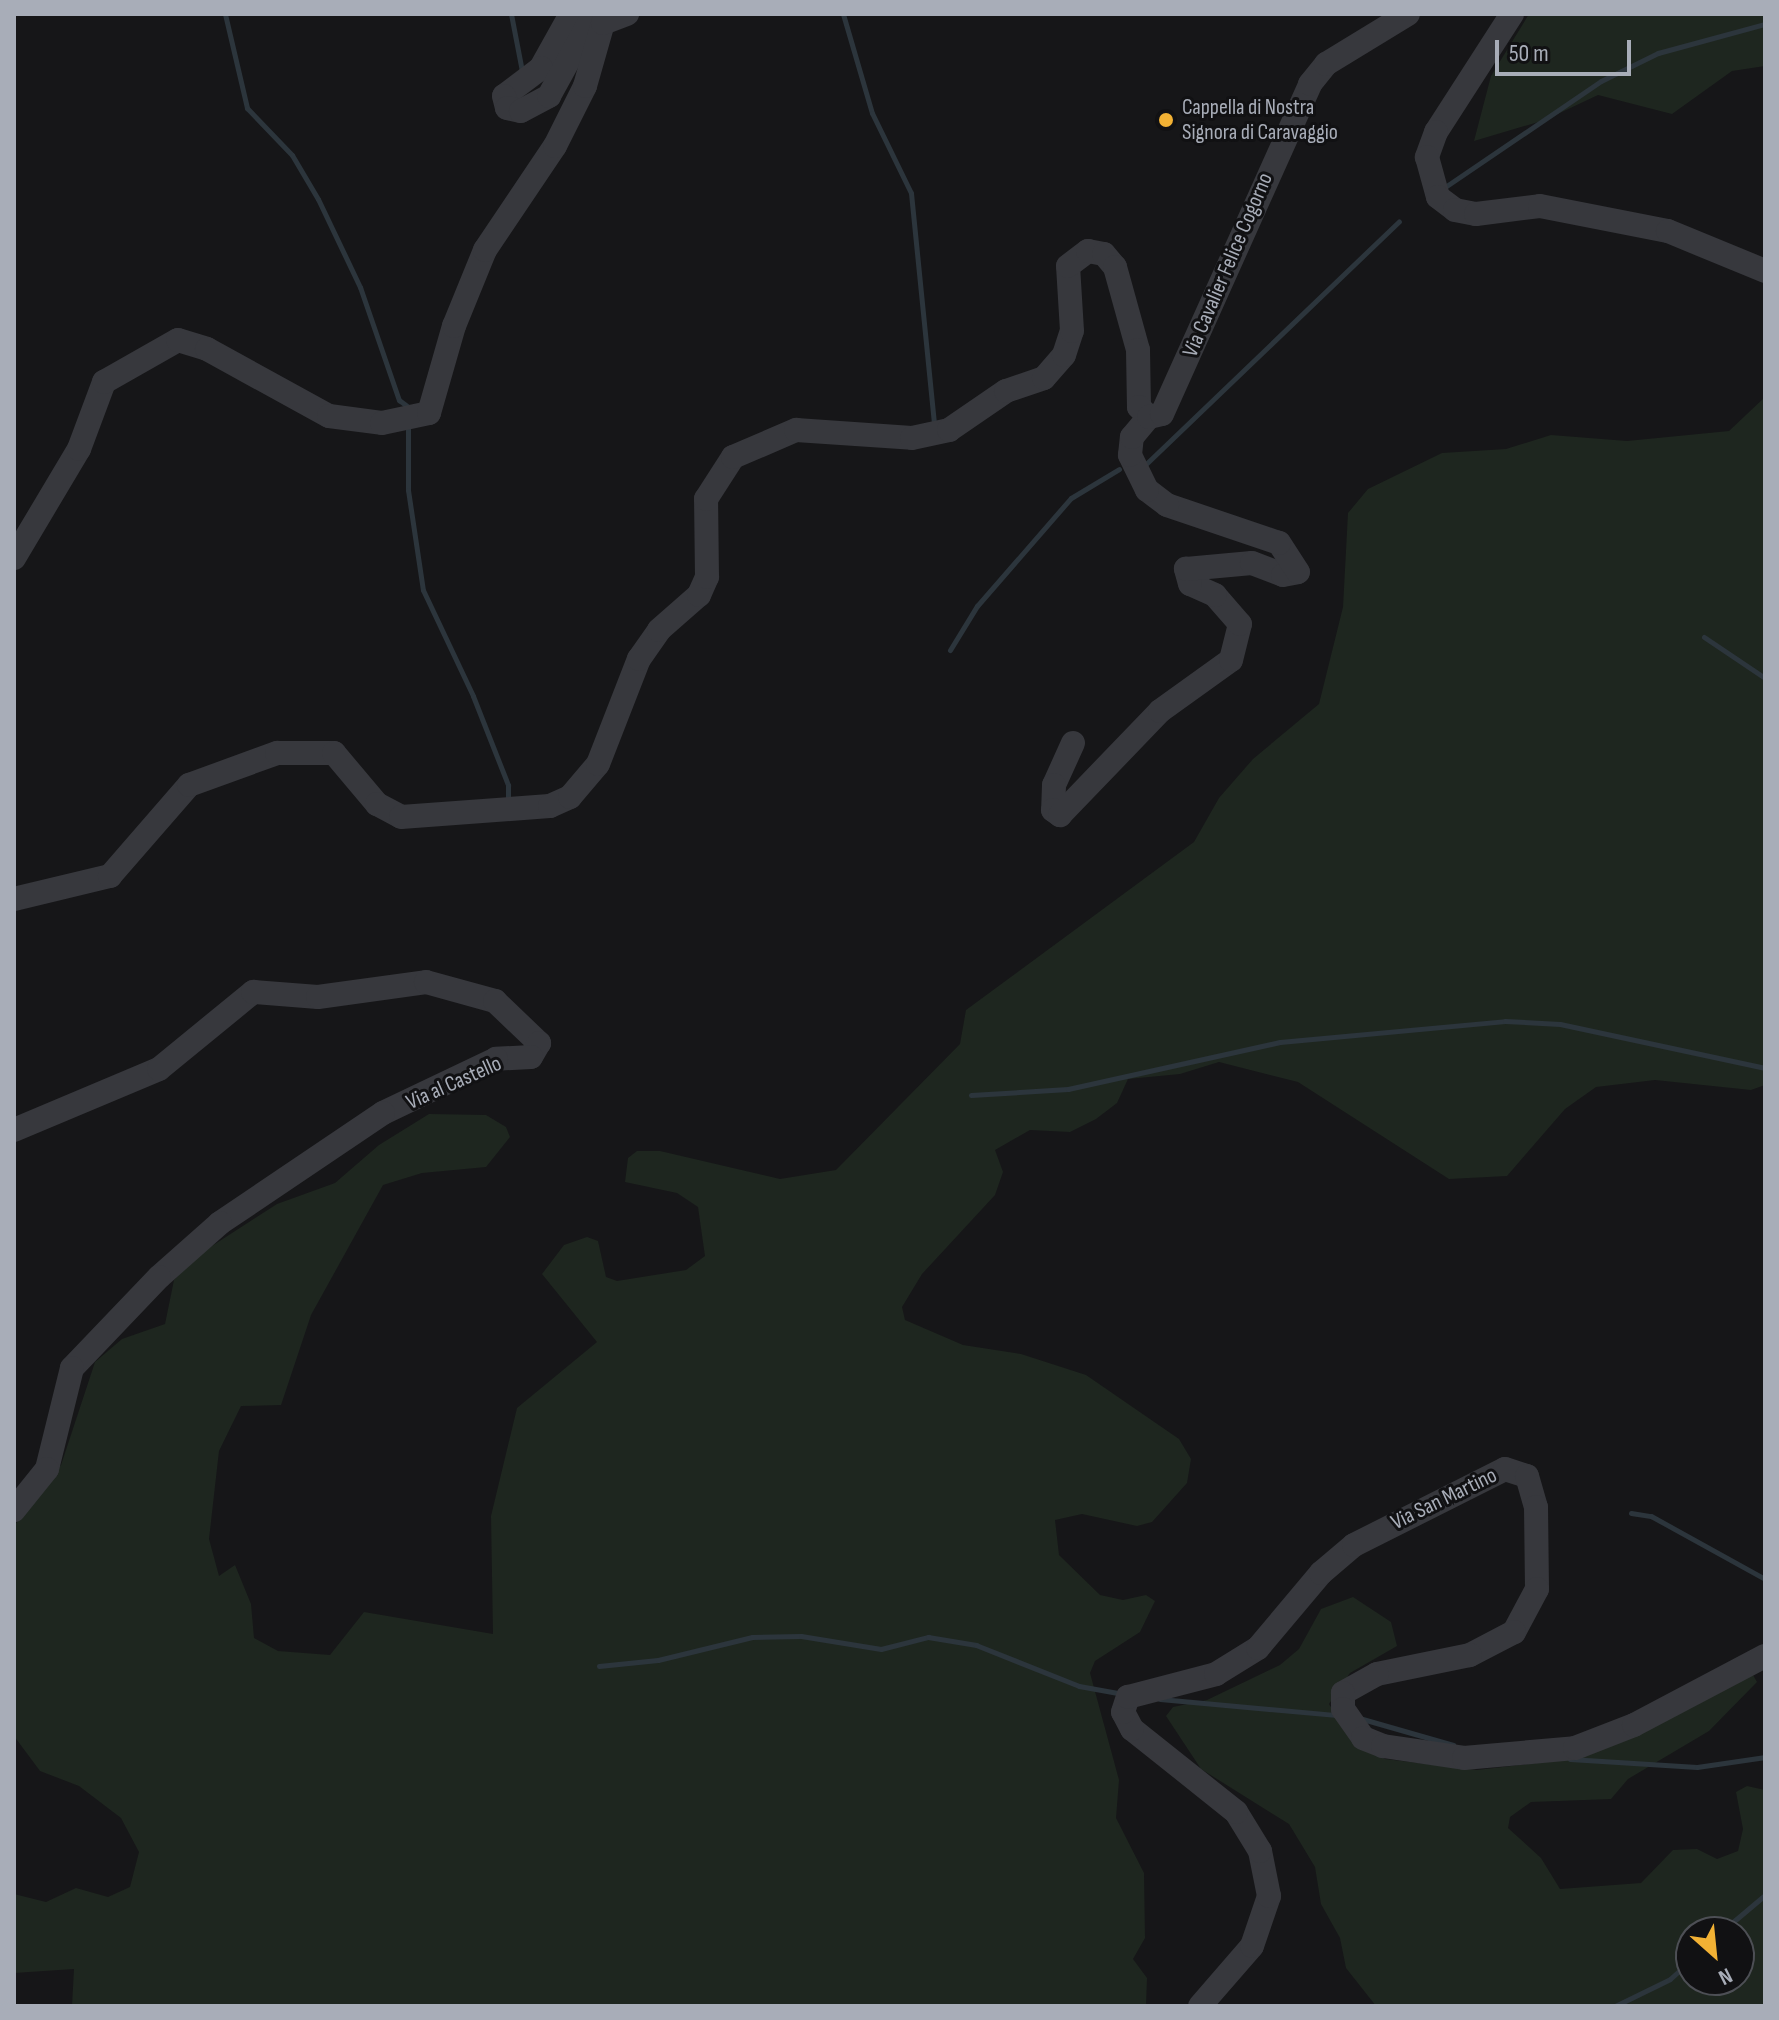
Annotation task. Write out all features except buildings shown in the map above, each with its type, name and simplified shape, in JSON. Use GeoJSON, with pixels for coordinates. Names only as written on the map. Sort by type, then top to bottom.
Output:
{"type":"FeatureCollection","features":[{"type":"Feature","properties":{"kind":"street"},"geometry":{"type":"LineString","coordinates":[[571,14],[541,68],[504,96],[507,108],[521,111],[549,96],[594,14]]}},
{"type":"Feature","properties":{"kind":"street"},"geometry":{"type":"LineString","coordinates":[[14,558],[79,449],[104,382],[178,340],[207,349],[329,416],[382,423],[429,413],[454,326],[485,250],[555,146],[585,86],[603,23],[627,14]]}},
{"type":"Feature","properties":{"kind":"street","name":"Via Cavalier Felice Cogorno"},"geometry":{"type":"LineString","coordinates":[[1073,743],[1054,785],[1053,810],[1060,815],[1160,711],[1231,660],[1240,624],[1215,595],[1190,584],[1186,569],[1226,562],[1252,563],[1283,575],[1298,572],[1279,543],[1167,505],[1147,490],[1130,455],[1132,437],[1149,417],[1165,410],[1310,84],[1326,64],[1408,14]]}},
{"type":"Feature","properties":{"kind":"street"},"geometry":{"type":"LineString","coordinates":[[1512,14],[1436,132],[1427,157],[1438,197],[1455,210],[1476,214],[1540,206],[1668,231],[1765,271]]}},
{"type":"Feature","properties":{"kind":"street"},"geometry":{"type":"LineString","coordinates":[[14,899],[110,876],[189,785],[245,761],[318,748],[348,763],[377,804],[401,817],[550,806],[570,797],[598,764],[639,659],[659,630],[699,595],[707,577],[706,499],[733,457],[796,430],[912,438],[949,430],[1006,391],[1044,378],[1064,355],[1072,331],[1066,274],[1080,254],[1096,251],[1115,267],[1138,350],[1139,407],[1149,417]]}},
{"type":"Feature","properties":{"kind":"street","name":"Via al Castello"},"geometry":{"type":"LineString","coordinates":[[14,1130],[159,1069],[253,992],[318,997],[426,982],[495,1001],[539,1043],[531,1057],[496,1059],[383,1113],[220,1223],[159,1277],[72,1368],[47,1469],[14,1510]]}},
{"type":"Feature","properties":{"kind":"street","name":"Via San Martino"},"geometry":{"type":"LineString","coordinates":[[1200,2006],[1252,1946],[1269,1896],[1260,1851],[1236,1812],[1132,1729],[1123,1712],[1128,1697],[1216,1674],[1258,1648],[1321,1573],[1354,1545],[1505,1469],[1527,1476],[1536,1507],[1537,1589],[1514,1632],[1470,1655],[1377,1674],[1343,1693],[1343,1709],[1363,1738],[1383,1746],[1464,1758],[1575,1748],[1634,1725],[1765,1656]]}},
{"type":"Feature","properties":{"kind":"shaded area"},"geometry":{"type":"Polygon","coordinates":[[[1529,14],[1765,14],[1765,66],[1732,71],[1672,114],[1598,95],[1545,120],[1474,141],[1491,76],[1529,14]]]}},
{"type":"Feature","properties":{"kind":"shaded area"},"geometry":{"type":"Polygon","coordinates":[[[1765,397],[1765,1085],[1751,1090],[1655,1080],[1596,1087],[1565,1109],[1507,1176],[1449,1179],[1298,1082],[1219,1062],[1180,1074],[1128,1079],[1117,1103],[1096,1119],[1070,1132],[1030,1130],[995,1150],[1003,1172],[995,1195],[922,1274],[902,1307],[905,1320],[963,1345],[1021,1354],[1086,1375],[1179,1439],[1191,1459],[1187,1483],[1152,1522],[1137,1526],[1082,1514],[1055,1520],[1059,1555],[1100,1595],[1123,1600],[1146,1595],[1155,1601],[1140,1632],[1095,1661],[1090,1673],[1119,1780],[1116,1818],[1144,1873],[1145,1938],[1133,1959],[1147,1978],[1146,2006],[72,2006],[74,1969],[14,1973],[14,1894],[46,1902],[76,1888],[108,1897],[130,1887],[139,1852],[121,1818],[79,1786],[40,1771],[14,1736],[14,1526],[61,1465],[95,1362],[122,1339],[165,1324],[174,1280],[198,1255],[277,1204],[335,1183],[379,1145],[429,1114],[486,1115],[506,1127],[510,1137],[486,1167],[422,1173],[383,1185],[311,1315],[281,1405],[241,1406],[219,1451],[209,1539],[219,1576],[235,1565],[251,1604],[254,1638],[278,1651],[330,1655],[364,1612],[493,1634],[491,1516],[517,1408],[597,1342],[542,1274],[564,1245],[587,1237],[598,1241],[606,1277],[617,1281],[686,1270],[705,1256],[698,1207],[677,1193],[625,1182],[628,1158],[637,1151],[660,1151],[780,1179],[836,1170],[960,1044],[966,1010],[1194,842],[1219,798],[1253,759],[1319,704],[1343,607],[1348,513],[1368,489],[1442,453],[1506,449],[1551,435],[1627,441],[1729,431],[1765,397]]]}},
{"type":"Feature","properties":{"kind":"shaded area"},"geometry":{"type":"Polygon","coordinates":[[[1353,1597],[1391,1622],[1397,1646],[1350,1673],[1329,1704],[1354,1744],[1385,1759],[1477,1770],[1579,1758],[1753,1675],[1757,1682],[1709,1731],[1628,1779],[1611,1799],[1531,1802],[1510,1817],[1508,1828],[1541,1858],[1560,1889],[1641,1883],[1673,1850],[1697,1849],[1717,1859],[1738,1851],[1743,1829],[1736,1792],[1747,1786],[1765,1790],[1765,2006],[1376,2006],[1346,1968],[1340,1938],[1321,1904],[1315,1867],[1289,1824],[1201,1769],[1166,1716],[1173,1707],[1207,1700],[1280,1665],[1299,1649],[1321,1609],[1353,1597]]]}},
{"type":"Feature","properties":{"kind":"waterway"},"geometry":{"type":"LineString","coordinates":[[225,14],[247,108],[292,155],[318,199],[360,287],[399,400],[411,409]]}},
{"type":"Feature","properties":{"kind":"waterway"},"geometry":{"type":"LineString","coordinates":[[511,14],[522,71]]}},
{"type":"Feature","properties":{"kind":"waterway"},"geometry":{"type":"LineString","coordinates":[[843,14],[872,113],[911,193],[934,424]]}},
{"type":"Feature","properties":{"kind":"waterway"},"geometry":{"type":"LineString","coordinates":[[1445,187],[1601,81],[1658,53],[1765,24]]}},
{"type":"Feature","properties":{"kind":"waterway"},"geometry":{"type":"LineString","coordinates":[[1147,463],[1399,221]]}},
{"type":"Feature","properties":{"kind":"waterway"},"geometry":{"type":"LineString","coordinates":[[408,426],[408,490],[423,590],[473,696],[508,785],[508,800]]}},
{"type":"Feature","properties":{"kind":"waterway"},"geometry":{"type":"LineString","coordinates":[[950,650],[977,606],[1071,498],[1119,469]]}},
{"type":"Feature","properties":{"kind":"waterway"},"geometry":{"type":"LineString","coordinates":[[1704,637],[1765,678]]}},
{"type":"Feature","properties":{"kind":"waterway"},"geometry":{"type":"LineString","coordinates":[[971,1095],[1068,1089],[1280,1042],[1505,1021],[1560,1024],[1765,1068]]}},
{"type":"Feature","properties":{"kind":"waterway"},"geometry":{"type":"LineString","coordinates":[[1631,1513],[1651,1516],[1765,1579]]}},
{"type":"Feature","properties":{"kind":"waterway"},"geometry":{"type":"LineString","coordinates":[[599,1666],[658,1660],[752,1637],[801,1636],[881,1649],[928,1637],[976,1645],[1079,1686],[1123,1694]]}},
{"type":"Feature","properties":{"kind":"waterway"},"geometry":{"type":"LineString","coordinates":[[1160,1699],[1337,1715]]}},
{"type":"Feature","properties":{"kind":"waterway"},"geometry":{"type":"LineString","coordinates":[[1359,1718],[1453,1745]]}},
{"type":"Feature","properties":{"kind":"waterway"},"geometry":{"type":"LineString","coordinates":[[1570,1759],[1697,1767],[1765,1757]]}},
{"type":"Feature","properties":{"kind":"waterway"},"geometry":{"type":"LineString","coordinates":[[1740,1916],[1765,1895]]}},
{"type":"Feature","properties":{"kind":"waterway"},"geometry":{"type":"LineString","coordinates":[[1615,2006],[1675,1974]]}},
{"type":"Feature","properties":{"kind":"place","name":"Cappella di Nostra Signora di Caravaggio"},"geometry":{"type":"Point","coordinates":[1166,120]}}]}
